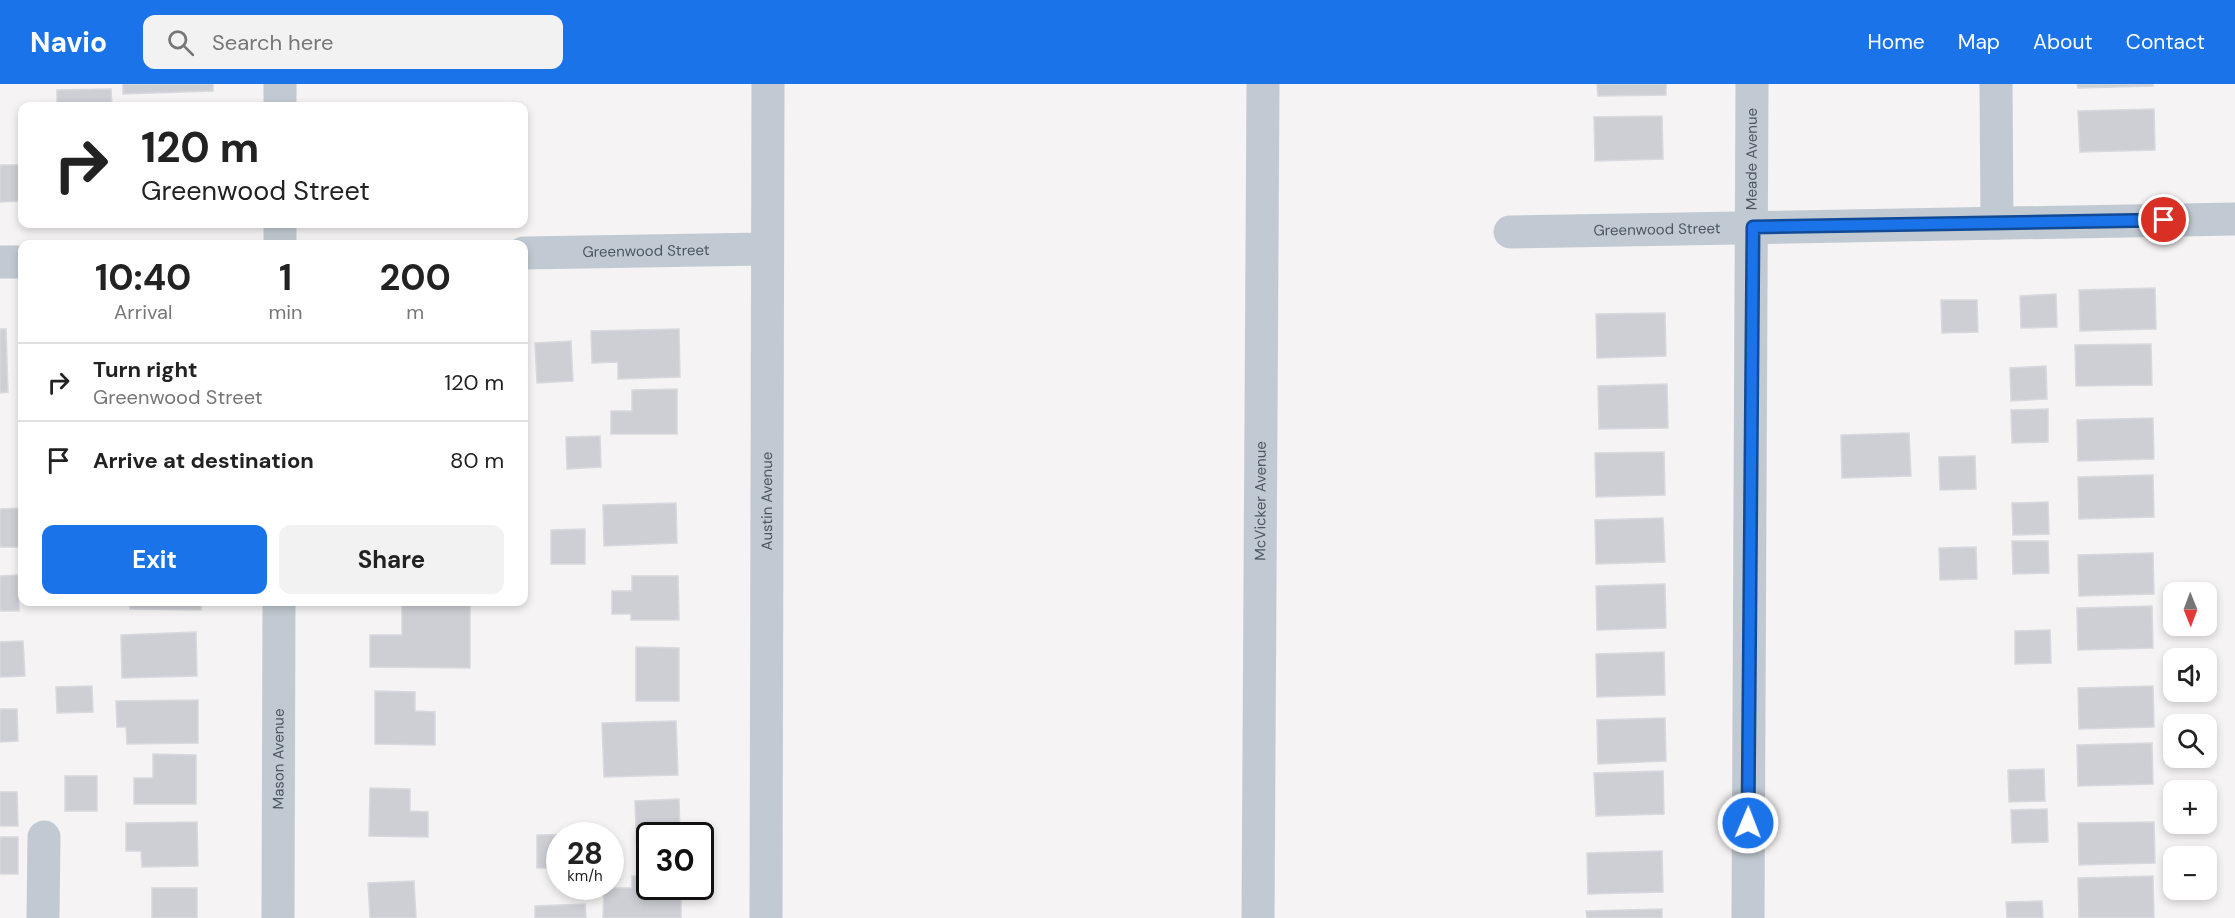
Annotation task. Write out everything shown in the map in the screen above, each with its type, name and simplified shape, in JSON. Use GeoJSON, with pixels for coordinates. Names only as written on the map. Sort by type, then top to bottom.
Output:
{"type":"FeatureCollection","features":[{"type":"Feature","properties":{"kind":"street"},"geometry":{"type":"LineString","coordinates":[[280,84],[280,102]]}},
{"type":"Feature","properties":{"kind":"street","name":"Austin Avenue"},"geometry":{"type":"LineString","coordinates":[[766,918],[768,84]]}},
{"type":"Feature","properties":{"kind":"street","name":"McVicker Avenue"},"geometry":{"type":"LineString","coordinates":[[1258,918],[1263,84]]}},
{"type":"Feature","properties":{"kind":"street","name":"Meade Avenue"},"geometry":{"type":"LineString","coordinates":[[1748,918],[1752,84]]}},
{"type":"Feature","properties":{"kind":"street"},"geometry":{"type":"LineString","coordinates":[[1996,84],[1997,223]]}},
{"type":"Feature","properties":{"kind":"street","name":"Greenwood Street"},"geometry":{"type":"LineString","coordinates":[[1510,232],[2235,219]]}},
{"type":"Feature","properties":{"kind":"street","name":"Greenwood Street"},"geometry":{"type":"LineString","coordinates":[[528,253],[767,249]]}},
{"type":"Feature","properties":{"kind":"street"},"geometry":{"type":"LineString","coordinates":[[0,262],[18,262]]}},
{"type":"Feature","properties":{"kind":"street","name":"Mason Avenue"},"geometry":{"type":"LineString","coordinates":[[278,918],[279,606]]}},
{"type":"Feature","properties":{"kind":"street"},"geometry":{"type":"LineString","coordinates":[[43,918],[44,837]]}},
{"type":"Feature","properties":{"kind":"building"},"geometry":{"type":"Polygon","coordinates":[[[123,84],[213,84],[213,91],[123,94],[123,84]]]}},
{"type":"Feature","properties":{"kind":"building"},"geometry":{"type":"Polygon","coordinates":[[[1597,84],[1666,84],[1666,95],[1598,96],[1597,84]]]}},
{"type":"Feature","properties":{"kind":"building"},"geometry":{"type":"Polygon","coordinates":[[[2077,84],[2153,84],[2153,86],[2078,88],[2077,84]]]}},
{"type":"Feature","properties":{"kind":"building"},"geometry":{"type":"Polygon","coordinates":[[[111,89],[112,102],[57,102],[57,90],[111,89]]]}},
{"type":"Feature","properties":{"kind":"building"},"geometry":{"type":"Polygon","coordinates":[[[2154,109],[2155,150],[2080,152],[2078,111],[2154,109]]]}},
{"type":"Feature","properties":{"kind":"building"},"geometry":{"type":"Polygon","coordinates":[[[1662,116],[1663,159],[1595,161],[1594,117],[1662,116]]]}},
{"type":"Feature","properties":{"kind":"building"},"geometry":{"type":"Polygon","coordinates":[[[0,165],[18,165],[18,201],[0,202],[0,165]]]}},
{"type":"Feature","properties":{"kind":"building"},"geometry":{"type":"Polygon","coordinates":[[[2155,288],[2156,329],[2080,331],[2079,290],[2155,288]]]}},
{"type":"Feature","properties":{"kind":"building"},"geometry":{"type":"Polygon","coordinates":[[[2056,294],[2057,327],[2021,328],[2020,296],[2056,294]]]}},
{"type":"Feature","properties":{"kind":"building"},"geometry":{"type":"Polygon","coordinates":[[[1941,300],[1977,300],[1978,332],[1942,333],[1941,300]]]}},
{"type":"Feature","properties":{"kind":"building"},"geometry":{"type":"Polygon","coordinates":[[[1665,313],[1666,356],[1597,358],[1596,314],[1665,313]]]}},
{"type":"Feature","properties":{"kind":"building"},"geometry":{"type":"Polygon","coordinates":[[[0,329],[6,329],[8,392],[0,393],[0,329]]]}},
{"type":"Feature","properties":{"kind":"building"},"geometry":{"type":"Polygon","coordinates":[[[679,329],[680,377],[618,379],[618,362],[592,363],[591,331],[679,329]]]}},
{"type":"Feature","properties":{"kind":"building"},"geometry":{"type":"Polygon","coordinates":[[[571,341],[573,381],[537,383],[535,343],[571,341]]]}},
{"type":"Feature","properties":{"kind":"building"},"geometry":{"type":"Polygon","coordinates":[[[2151,344],[2152,385],[2076,386],[2075,345],[2151,344]]]}},
{"type":"Feature","properties":{"kind":"building"},"geometry":{"type":"Polygon","coordinates":[[[2046,366],[2047,399],[2011,401],[2010,368],[2046,366]]]}},
{"type":"Feature","properties":{"kind":"building"},"geometry":{"type":"Polygon","coordinates":[[[1667,384],[1668,428],[1599,429],[1598,386],[1667,384]]]}},
{"type":"Feature","properties":{"kind":"building"},"geometry":{"type":"Polygon","coordinates":[[[677,389],[677,434],[611,434],[611,411],[632,411],[632,390],[677,389]]]}},
{"type":"Feature","properties":{"kind":"building"},"geometry":{"type":"Polygon","coordinates":[[[2048,409],[2048,442],[2012,443],[2011,410],[2048,409]]]}},
{"type":"Feature","properties":{"kind":"building"},"geometry":{"type":"Polygon","coordinates":[[[2153,418],[2154,459],[2078,461],[2077,420],[2153,418]]]}},
{"type":"Feature","properties":{"kind":"building"},"geometry":{"type":"Polygon","coordinates":[[[1909,433],[1911,476],[1842,478],[1841,435],[1909,433]]]}},
{"type":"Feature","properties":{"kind":"building"},"geometry":{"type":"Polygon","coordinates":[[[600,436],[601,467],[567,469],[566,437],[600,436]]]}},
{"type":"Feature","properties":{"kind":"building"},"geometry":{"type":"Polygon","coordinates":[[[1664,452],[1665,495],[1596,497],[1595,453],[1664,452]]]}},
{"type":"Feature","properties":{"kind":"building"},"geometry":{"type":"Polygon","coordinates":[[[1975,456],[1976,489],[1940,490],[1939,457],[1975,456]]]}},
{"type":"Feature","properties":{"kind":"building"},"geometry":{"type":"Polygon","coordinates":[[[2153,475],[2154,517],[2079,519],[2078,477],[2153,475]]]}},
{"type":"Feature","properties":{"kind":"building"},"geometry":{"type":"Polygon","coordinates":[[[2048,502],[2049,534],[2013,535],[2012,503],[2048,502]]]}},
{"type":"Feature","properties":{"kind":"building"},"geometry":{"type":"Polygon","coordinates":[[[676,503],[677,543],[604,546],[603,505],[676,503]]]}},
{"type":"Feature","properties":{"kind":"building"},"geometry":{"type":"Polygon","coordinates":[[[18,508],[18,547],[0,547],[0,509],[18,508]]]}},
{"type":"Feature","properties":{"kind":"building"},"geometry":{"type":"Polygon","coordinates":[[[1663,518],[1665,562],[1596,564],[1595,520],[1663,518]]]}},
{"type":"Feature","properties":{"kind":"building"},"geometry":{"type":"Polygon","coordinates":[[[585,529],[585,564],[551,564],[551,530],[585,529]]]}},
{"type":"Feature","properties":{"kind":"building"},"geometry":{"type":"Polygon","coordinates":[[[2012,541],[2048,541],[2049,573],[2013,574],[2012,541]]]}},
{"type":"Feature","properties":{"kind":"building"},"geometry":{"type":"Polygon","coordinates":[[[1976,547],[1977,579],[1940,580],[1939,548],[1976,547]]]}},
{"type":"Feature","properties":{"kind":"building"},"geometry":{"type":"Polygon","coordinates":[[[2153,553],[2154,594],[2079,596],[2078,555],[2153,553]]]}},
{"type":"Feature","properties":{"kind":"building"},"geometry":{"type":"Polygon","coordinates":[[[18,575],[19,611],[0,611],[0,576],[18,575]]]}},
{"type":"Feature","properties":{"kind":"building"},"geometry":{"type":"Polygon","coordinates":[[[632,576],[678,576],[679,620],[631,620],[631,614],[612,614],[612,591],[632,591],[632,576]]]}},
{"type":"Feature","properties":{"kind":"building"},"geometry":{"type":"Polygon","coordinates":[[[1665,584],[1666,628],[1597,630],[1596,586],[1665,584]]]}},
{"type":"Feature","properties":{"kind":"building"},"geometry":{"type":"Polygon","coordinates":[[[130,606],[201,606],[201,610],[130,609],[130,606]]]}},
{"type":"Feature","properties":{"kind":"building"},"geometry":{"type":"Polygon","coordinates":[[[402,606],[470,606],[470,668],[370,667],[370,635],[402,635],[402,606]]]}},
{"type":"Feature","properties":{"kind":"building"},"geometry":{"type":"Polygon","coordinates":[[[2152,606],[2153,648],[2078,650],[2077,608],[2152,606]]]}},
{"type":"Feature","properties":{"kind":"building"},"geometry":{"type":"Polygon","coordinates":[[[2050,630],[2051,663],[2015,664],[2015,631],[2050,630]]]}},
{"type":"Feature","properties":{"kind":"building"},"geometry":{"type":"Polygon","coordinates":[[[196,632],[197,676],[122,678],[121,635],[196,632]]]}},
{"type":"Feature","properties":{"kind":"building"},"geometry":{"type":"Polygon","coordinates":[[[23,641],[25,676],[0,677],[0,642],[23,641]]]}},
{"type":"Feature","properties":{"kind":"building"},"geometry":{"type":"Polygon","coordinates":[[[636,647],[679,648],[679,701],[636,701],[636,647]]]}},
{"type":"Feature","properties":{"kind":"building"},"geometry":{"type":"Polygon","coordinates":[[[1664,652],[1665,695],[1597,697],[1596,654],[1664,652]]]}},
{"type":"Feature","properties":{"kind":"building"},"geometry":{"type":"Polygon","coordinates":[[[92,686],[93,712],[57,713],[56,687],[92,686]]]}},
{"type":"Feature","properties":{"kind":"building"},"geometry":{"type":"Polygon","coordinates":[[[2153,686],[2154,727],[2079,729],[2078,688],[2153,686]]]}},
{"type":"Feature","properties":{"kind":"building"},"geometry":{"type":"Polygon","coordinates":[[[375,691],[415,692],[415,711],[435,712],[435,745],[375,744],[375,691]]]}},
{"type":"Feature","properties":{"kind":"building"},"geometry":{"type":"Polygon","coordinates":[[[198,700],[198,743],[127,744],[126,727],[117,727],[116,701],[198,700]]]}},
{"type":"Feature","properties":{"kind":"building"},"geometry":{"type":"Polygon","coordinates":[[[0,709],[17,709],[18,741],[0,742],[0,709]]]}},
{"type":"Feature","properties":{"kind":"building"},"geometry":{"type":"Polygon","coordinates":[[[1665,718],[1666,761],[1598,764],[1597,720],[1665,718]]]}},
{"type":"Feature","properties":{"kind":"building"},"geometry":{"type":"Polygon","coordinates":[[[676,721],[678,775],[604,777],[602,723],[676,721]]]}},
{"type":"Feature","properties":{"kind":"building"},"geometry":{"type":"Polygon","coordinates":[[[2152,743],[2153,784],[2078,786],[2077,745],[2152,743]]]}},
{"type":"Feature","properties":{"kind":"building"},"geometry":{"type":"Polygon","coordinates":[[[153,754],[196,755],[196,804],[134,804],[134,778],[153,778],[153,754]]]}},
{"type":"Feature","properties":{"kind":"building"},"geometry":{"type":"Polygon","coordinates":[[[2044,769],[2045,801],[2009,802],[2008,770],[2044,769]]]}},
{"type":"Feature","properties":{"kind":"building"},"geometry":{"type":"Polygon","coordinates":[[[1663,771],[1664,814],[1596,816],[1594,773],[1663,771]]]}},
{"type":"Feature","properties":{"kind":"building"},"geometry":{"type":"Polygon","coordinates":[[[65,776],[97,776],[97,811],[65,811],[65,776]]]}},
{"type":"Feature","properties":{"kind":"building"},"geometry":{"type":"Polygon","coordinates":[[[370,788],[410,789],[410,811],[428,812],[428,837],[369,836],[370,788]]]}},
{"type":"Feature","properties":{"kind":"building"},"geometry":{"type":"Polygon","coordinates":[[[0,792],[17,792],[18,826],[0,826],[0,792]]]}},
{"type":"Feature","properties":{"kind":"building"},"geometry":{"type":"Polygon","coordinates":[[[679,799],[680,822],[636,822],[636,828],[635,801],[679,799]]]}},
{"type":"Feature","properties":{"kind":"building"},"geometry":{"type":"Polygon","coordinates":[[[2047,809],[2048,842],[2012,843],[2011,810],[2047,809]]]}},
{"type":"Feature","properties":{"kind":"building"},"geometry":{"type":"Polygon","coordinates":[[[197,822],[198,866],[142,867],[141,851],[126,851],[126,823],[197,822]]]}},
{"type":"Feature","properties":{"kind":"building"},"geometry":{"type":"Polygon","coordinates":[[[2154,822],[2155,863],[2079,865],[2078,823],[2154,822]]]}},
{"type":"Feature","properties":{"kind":"building"},"geometry":{"type":"Polygon","coordinates":[[[537,835],[546,835],[546,868],[537,868],[537,835]]]}},
{"type":"Feature","properties":{"kind":"building"},"geometry":{"type":"Polygon","coordinates":[[[0,837],[18,837],[18,874],[0,874],[0,837]]]}},
{"type":"Feature","properties":{"kind":"building"},"geometry":{"type":"Polygon","coordinates":[[[1662,851],[1663,892],[1588,894],[1587,853],[1662,851]]]}},
{"type":"Feature","properties":{"kind":"building"},"geometry":{"type":"Polygon","coordinates":[[[632,876],[636,876],[636,900],[681,900],[681,918],[603,918],[604,900],[624,900],[624,888],[632,888],[632,876]]]}},
{"type":"Feature","properties":{"kind":"building"},"geometry":{"type":"Polygon","coordinates":[[[2153,876],[2154,918],[2079,918],[2078,878],[2153,876]]]}},
{"type":"Feature","properties":{"kind":"building"},"geometry":{"type":"Polygon","coordinates":[[[414,881],[416,918],[370,918],[368,883],[414,881]]]}},
{"type":"Feature","properties":{"kind":"building"},"geometry":{"type":"Polygon","coordinates":[[[152,888],[197,888],[197,918],[152,918],[152,888]]]}},
{"type":"Feature","properties":{"kind":"building"},"geometry":{"type":"Polygon","coordinates":[[[2042,901],[2043,918],[2007,918],[2006,902],[2042,901]]]}},
{"type":"Feature","properties":{"kind":"building"},"geometry":{"type":"Polygon","coordinates":[[[585,904],[586,918],[535,918],[535,906],[585,904]]]}},
{"type":"Feature","properties":{"kind":"building"},"geometry":{"type":"Polygon","coordinates":[[[1662,909],[1662,918],[1587,918],[1586,911],[1662,909]]]}},
{"type":"Feature","properties":{"kind":"route"},"geometry":{"type":"LineString","coordinates":[[1748,823],[1753,227],[2164,220]]}}]}
